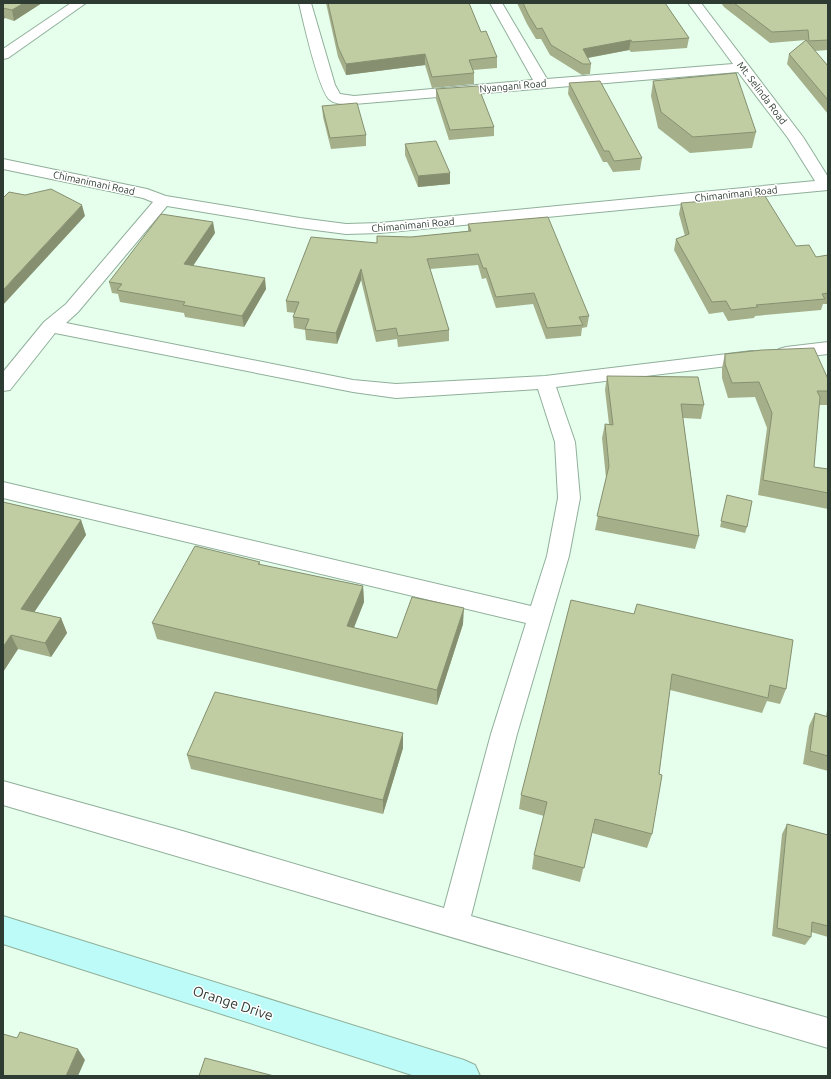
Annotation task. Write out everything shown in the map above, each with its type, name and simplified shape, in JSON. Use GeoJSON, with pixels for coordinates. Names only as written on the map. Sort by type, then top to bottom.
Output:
{"type":"FeatureCollection","features":[{"type":"Feature","properties":{"kind":"street"},"geometry":{"type":"LineString","coordinates":[[5,52],[80,3]]}},
{"type":"Feature","properties":{"kind":"street","name":"Nyangani Road"},"geometry":{"type":"LineString","coordinates":[[305,3],[328,85],[334,97],[338,99],[354,100],[743,67]]}},
{"type":"Feature","properties":{"kind":"street"},"geometry":{"type":"LineString","coordinates":[[496,3],[542,83]]}},
{"type":"Feature","properties":{"kind":"street","name":"Mt. Selinda Road"},"geometry":{"type":"LineString","coordinates":[[694,3],[795,137],[826,185]]}},
{"type":"Feature","properties":{"kind":"street","name":"Chimanimani Road"},"geometry":{"type":"LineString","coordinates":[[3,164],[147,194],[163,200],[338,228],[380,228],[826,185]]}},
{"type":"Feature","properties":{"kind":"street"},"geometry":{"type":"LineString","coordinates":[[3,385],[51,326],[72,308],[163,200]]}},
{"type":"Feature","properties":{"kind":"street"},"geometry":{"type":"LineString","coordinates":[[51,326],[353,386],[396,391],[545,382],[828,348]]}},
{"type":"Feature","properties":{"kind":"street"},"geometry":{"type":"LineString","coordinates":[[454,925],[504,734],[538,617],[558,556],[569,498],[565,442],[545,382]]}},
{"type":"Feature","properties":{"kind":"street"},"geometry":{"type":"LineString","coordinates":[[3,490],[538,617]]}},
{"type":"Feature","properties":{"kind":"street"},"geometry":{"type":"LineString","coordinates":[[3,793],[179,842],[454,925],[828,1033]]}},
{"type":"Feature","properties":{"kind":"street","name":"Orange Drive"},"geometry":{"type":"LineString","coordinates":[[3,930],[464,1076]]}},
{"type":"Feature","properties":{"kind":"building"},"geometry":{"type":"Polygon","coordinates":[[[3,3],[24,3],[12,10],[3,8],[3,3]]]}},
{"type":"Feature","properties":{"kind":"building"},"geometry":{"type":"Polygon","coordinates":[[[328,3],[469,3],[481,32],[486,31],[497,57],[469,60],[474,73],[432,77],[425,54],[346,64],[338,47],[328,3]]]}},
{"type":"Feature","properties":{"kind":"building"},"geometry":{"type":"Polygon","coordinates":[[[523,3],[665,3],[689,38],[632,42],[631,40],[583,49],[591,64],[583,64],[551,45],[542,28],[537,29],[523,3]]]}},
{"type":"Feature","properties":{"kind":"building"},"geometry":{"type":"Polygon","coordinates":[[[734,3],[828,3],[828,40],[809,41],[808,30],[772,32],[734,3]]]}},
{"type":"Feature","properties":{"kind":"building"},"geometry":{"type":"Polygon","coordinates":[[[806,40],[828,66],[828,100],[789,54],[806,40]]]}},
{"type":"Feature","properties":{"kind":"building"},"geometry":{"type":"Polygon","coordinates":[[[736,73],[756,132],[693,137],[661,112],[653,81],[736,73]]]}},
{"type":"Feature","properties":{"kind":"building"},"geometry":{"type":"Polygon","coordinates":[[[600,81],[642,158],[614,161],[609,151],[604,151],[569,83],[600,81]]]}},
{"type":"Feature","properties":{"kind":"building"},"geometry":{"type":"Polygon","coordinates":[[[478,86],[494,127],[450,130],[436,89],[478,86]]]}},
{"type":"Feature","properties":{"kind":"building"},"geometry":{"type":"Polygon","coordinates":[[[357,103],[366,135],[330,138],[322,106],[357,103]]]}},
{"type":"Feature","properties":{"kind":"building"},"geometry":{"type":"Polygon","coordinates":[[[436,141],[450,173],[418,176],[405,144],[436,141]]]}},
{"type":"Feature","properties":{"kind":"building"},"geometry":{"type":"Polygon","coordinates":[[[51,189],[82,205],[3,290],[3,198],[9,192],[25,195],[51,189]]]}},
{"type":"Feature","properties":{"kind":"building"},"geometry":{"type":"Polygon","coordinates":[[[765,196],[796,246],[809,245],[816,257],[828,255],[828,293],[822,294],[825,299],[756,305],[758,307],[731,310],[726,301],[712,302],[676,239],[689,234],[681,203],[765,196]]]}},
{"type":"Feature","properties":{"kind":"building"},"geometry":{"type":"Polygon","coordinates":[[[161,214],[213,222],[184,264],[265,278],[242,316],[183,305],[185,302],[117,290],[122,284],[109,282],[161,214]]]}},
{"type":"Feature","properties":{"kind":"building"},"geometry":{"type":"Polygon","coordinates":[[[548,217],[589,316],[579,317],[583,325],[547,328],[534,293],[496,297],[486,268],[483,268],[478,254],[427,259],[449,330],[398,336],[396,328],[376,331],[361,269],[336,333],[305,329],[309,319],[293,317],[299,302],[286,301],[311,237],[377,243],[377,236],[411,237],[471,231],[468,224],[548,217]]]}},
{"type":"Feature","properties":{"kind":"building"},"geometry":{"type":"Polygon","coordinates":[[[814,348],[828,379],[828,391],[817,391],[820,397],[814,467],[828,469],[828,493],[763,480],[772,413],[759,382],[732,383],[725,364],[725,354],[762,350],[814,348]]]}},
{"type":"Feature","properties":{"kind":"building"},"geometry":{"type":"Polygon","coordinates":[[[607,376],[698,377],[704,405],[681,404],[699,536],[597,516],[609,466],[605,424],[613,425],[607,376]]]}},
{"type":"Feature","properties":{"kind":"building"},"geometry":{"type":"Polygon","coordinates":[[[727,495],[752,501],[747,527],[721,521],[727,495]]]}},
{"type":"Feature","properties":{"kind":"building"},"geometry":{"type":"Polygon","coordinates":[[[3,502],[81,520],[21,609],[61,618],[45,643],[11,635],[3,647],[3,502]]]}},
{"type":"Feature","properties":{"kind":"building"},"geometry":{"type":"Polygon","coordinates":[[[195,546],[260,562],[258,564],[363,586],[347,626],[397,638],[412,597],[464,608],[437,690],[152,623],[195,546]]]}},
{"type":"Feature","properties":{"kind":"building"},"geometry":{"type":"Polygon","coordinates":[[[571,600],[634,614],[637,604],[793,640],[786,689],[770,685],[768,698],[672,674],[659,774],[662,775],[652,834],[595,819],[584,868],[534,855],[547,802],[521,795],[571,600]]]}},
{"type":"Feature","properties":{"kind":"building"},"geometry":{"type":"Polygon","coordinates":[[[215,692],[403,733],[383,800],[187,755],[215,692]]]}},
{"type":"Feature","properties":{"kind":"building"},"geometry":{"type":"Polygon","coordinates":[[[815,713],[828,717],[828,756],[810,751],[815,713]]]}},
{"type":"Feature","properties":{"kind":"building"},"geometry":{"type":"Polygon","coordinates":[[[787,824],[828,835],[828,926],[812,922],[811,937],[777,928],[787,824]]]}},
{"type":"Feature","properties":{"kind":"building"},"geometry":{"type":"Polygon","coordinates":[[[20,1032],[78,1049],[66,1076],[3,1076],[3,1034],[17,1038],[20,1032]]]}},
{"type":"Feature","properties":{"kind":"building"},"geometry":{"type":"Polygon","coordinates":[[[205,1058],[274,1076],[199,1076],[205,1058]]]}}]}
